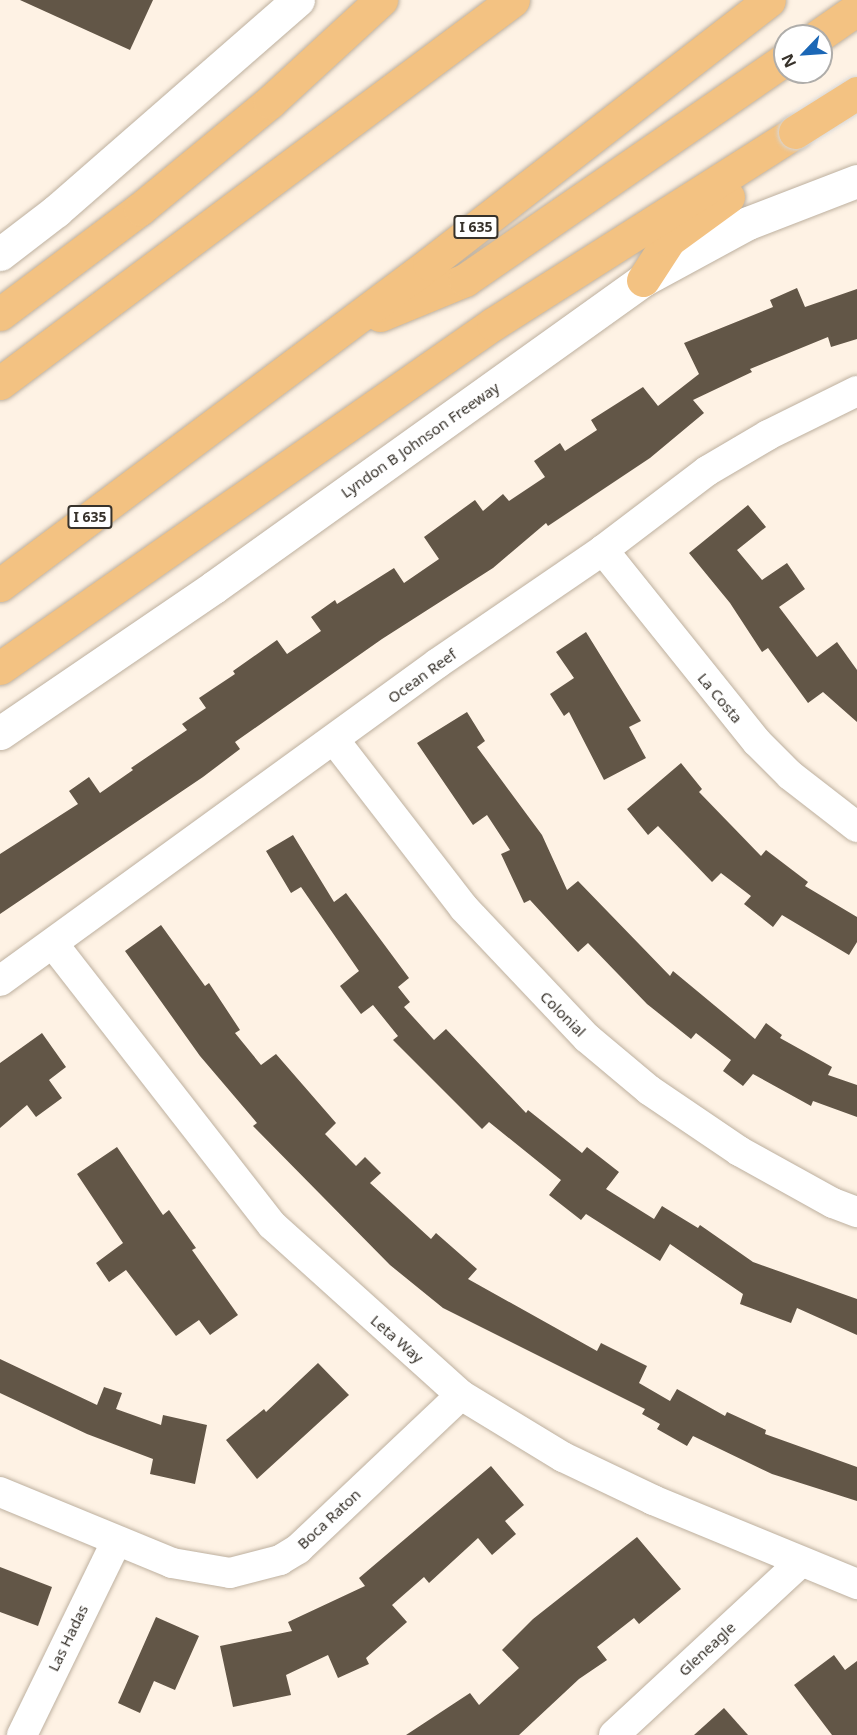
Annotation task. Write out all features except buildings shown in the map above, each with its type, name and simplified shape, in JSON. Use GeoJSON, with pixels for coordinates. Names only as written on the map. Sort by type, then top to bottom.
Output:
{"type":"FeatureCollection","features":[{"type":"Feature","properties":{"kind":"highway"},"geometry":{"type":"LineString","coordinates":[[0,314],[159,194],[270,102],[381,0]]}},
{"type":"Feature","properties":{"kind":"highway"},"geometry":{"type":"LineString","coordinates":[[0,383],[513,0]]}},
{"type":"Feature","properties":{"kind":"highway","name":"I 635"},"geometry":{"type":"LineString","coordinates":[[0,585],[336,333],[769,0]]}},
{"type":"Feature","properties":{"kind":"highway"},"geometry":{"type":"LineString","coordinates":[[833,26],[857,9]]}},
{"type":"Feature","properties":{"kind":"highway"},"geometry":{"type":"LineString","coordinates":[[336,333],[465,280],[773,67]]}},
{"type":"Feature","properties":{"kind":"highway"},"geometry":{"type":"LineString","coordinates":[[0,668],[493,324],[743,164],[797,135],[857,92]]}},
{"type":"Feature","properties":{"kind":"highway"},"geometry":{"type":"LineString","coordinates":[[643,280],[669,240],[767,169],[857,92]]}},
{"type":"Feature","properties":{"kind":"highway"},"geometry":{"type":"LineString","coordinates":[[797,135],[857,114]]}},
{"type":"Feature","properties":{"kind":"main road"},"geometry":{"type":"LineString","coordinates":[[0,254],[56,211],[298,0]]}},
{"type":"Feature","properties":{"kind":"main road","name":"Lyndon B Johnson Freeway"},"geometry":{"type":"LineString","coordinates":[[0,732],[214,587],[643,280],[748,223],[857,181]]}},
{"type":"Feature","properties":{"kind":"street","name":"Ocean Reef"},"geometry":{"type":"LineString","coordinates":[[0,981],[54,945],[335,741],[438,663],[603,550],[707,471],[768,435],[857,391]]}},
{"type":"Feature","properties":{"kind":"street","name":"La Costa"},"geometry":{"type":"LineString","coordinates":[[603,550],[757,742],[790,775],[857,827]]}},
{"type":"Feature","properties":{"kind":"street","name":"Colonial"},"geometry":{"type":"LineString","coordinates":[[335,741],[464,908],[587,1038],[649,1090],[739,1151],[832,1203],[857,1212]]}},
{"type":"Feature","properties":{"kind":"street","name":"Leta Way"},"geometry":{"type":"LineString","coordinates":[[54,945],[272,1225],[461,1395],[563,1457],[801,1562],[857,1584]]}},
{"type":"Feature","properties":{"kind":"street","name":"Boca Raton"},"geometry":{"type":"LineString","coordinates":[[0,1492],[116,1542],[172,1563],[230,1573],[280,1560],[322,1528],[461,1395]]}},
{"type":"Feature","properties":{"kind":"street","name":"Las Hadas"},"geometry":{"type":"LineString","coordinates":[[22,1735],[116,1542]]}},
{"type":"Feature","properties":{"kind":"street","name":"Gleneagle"},"geometry":{"type":"LineString","coordinates":[[614,1735],[801,1562]]}}]}
